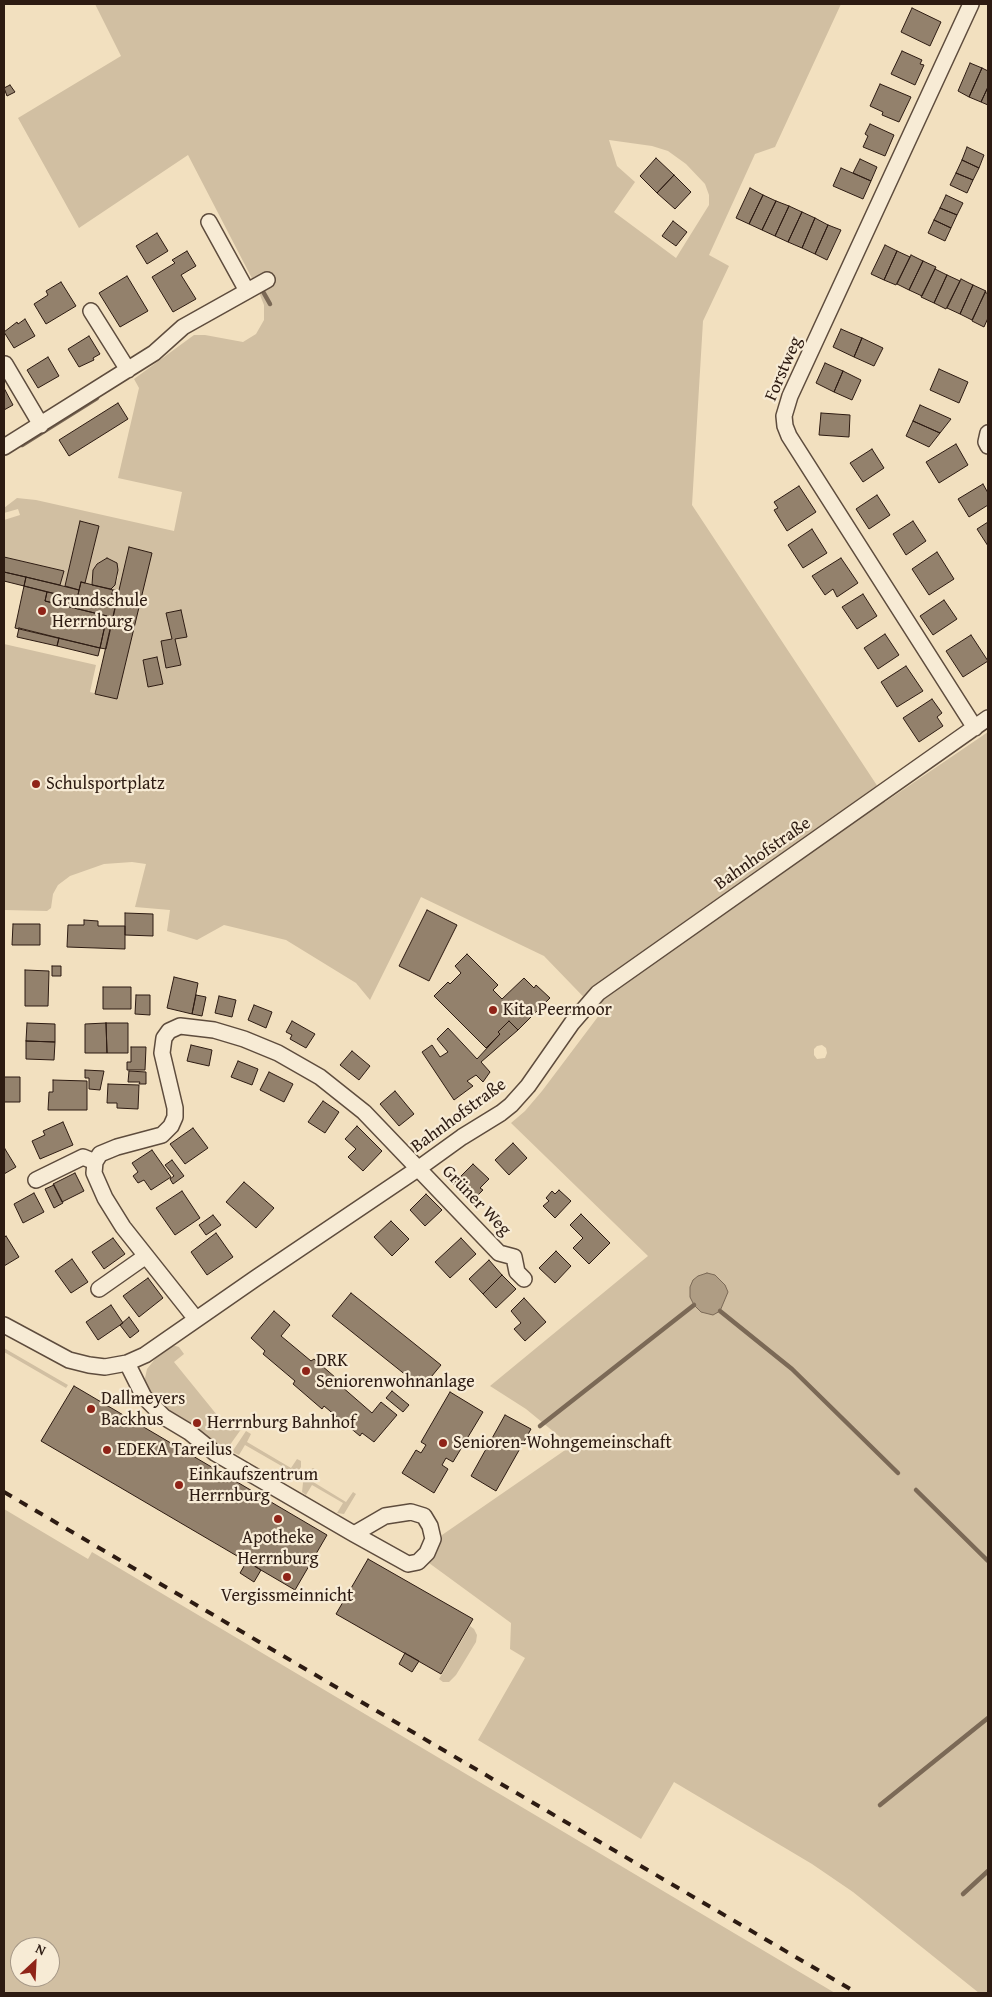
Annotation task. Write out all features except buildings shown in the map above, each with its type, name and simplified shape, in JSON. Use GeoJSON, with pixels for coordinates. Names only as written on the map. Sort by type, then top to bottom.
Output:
{"type":"FeatureCollection","features":[{"type":"Feature","properties":{"kind":"street","name":"Forstweg"},"geometry":{"type":"LineString","coordinates":[[971,4],[790,396],[784,416],[789,436],[975,728]]}},
{"type":"Feature","properties":{"kind":"street"},"geometry":{"type":"LineString","coordinates":[[209,222],[247,291]]}},
{"type":"Feature","properties":{"kind":"street"},"geometry":{"type":"LineString","coordinates":[[4,447],[154,353],[183,328],[268,280]]}},
{"type":"Feature","properties":{"kind":"street"},"geometry":{"type":"LineString","coordinates":[[92,311],[128,370]]}},
{"type":"Feature","properties":{"kind":"street"},"geometry":{"type":"LineString","coordinates":[[5,364],[41,425]]}},
{"type":"Feature","properties":{"kind":"street"},"geometry":{"type":"LineString","coordinates":[[988,433],[986,442],[988,446]]}},
{"type":"Feature","properties":{"kind":"street","name":"Bahnhofstraße"},"geometry":{"type":"LineString","coordinates":[[4,1325],[69,1360],[88,1365],[106,1367],[127,1363],[145,1355],[511,1105],[528,1086],[572,1023],[598,993],[988,718]]}},
{"type":"Feature","properties":{"kind":"street","name":"Grüner Weg"},"geometry":{"type":"LineString","coordinates":[[96,1162],[100,1154],[108,1150],[162,1135],[171,1126],[175,1108],[162,1053],[164,1038],[169,1031],[180,1026],[214,1030],[278,1053],[320,1077],[364,1112],[499,1253],[514,1258],[517,1272],[524,1279]]}},
{"type":"Feature","properties":{"kind":"street"},"geometry":{"type":"LineString","coordinates":[[36,1180],[83,1157],[96,1162],[94,1173],[105,1198],[123,1227],[196,1319]]}},
{"type":"Feature","properties":{"kind":"street"},"geometry":{"type":"LineString","coordinates":[[99,1289],[146,1256]]}},
{"type":"Feature","properties":{"kind":"street"},"geometry":{"type":"LineString","coordinates":[[127,1363],[144,1397],[164,1417],[189,1432],[215,1453],[354,1534],[408,1564],[418,1562],[427,1553],[433,1540],[430,1526],[424,1516],[411,1512],[385,1516],[354,1534]]}},
{"type":"Feature","properties":{"kind":"shaded area"},"geometry":{"type":"Polygon","coordinates":[[[95,4],[841,4],[775,147],[755,154],[709,255],[729,266],[703,321],[692,505],[878,787],[885,802],[988,732],[988,1993],[979,1993],[853,1892],[812,1864],[674,1782],[641,1839],[478,1740],[525,1658],[510,1649],[511,1623],[429,1563],[437,1552],[442,1535],[571,1446],[526,1409],[490,1386],[648,1256],[511,1123],[525,1111],[542,1091],[600,1014],[544,956],[421,897],[370,1000],[356,983],[286,940],[224,925],[197,940],[167,931],[170,910],[135,907],[146,864],[132,862],[104,864],[70,876],[58,885],[53,894],[51,908],[47,911],[4,910],[4,644],[96,665],[90,692],[117,699],[151,553],[129,548],[119,591],[111,589],[118,577],[117,564],[107,558],[96,564],[93,570],[92,585],[85,583],[99,526],[81,521],[65,586],[60,585],[64,571],[4,557],[4,520],[20,515],[18,509],[4,513],[4,508],[17,498],[36,500],[174,531],[182,492],[118,478],[139,388],[134,379],[194,335],[205,335],[243,342],[256,334],[264,320],[264,305],[258,290],[188,155],[79,228],[18,118],[121,56],[95,4]],[[609,140],[617,166],[635,182],[614,212],[676,258],[709,205],[709,195],[705,184],[686,164],[668,151],[652,146],[609,140]],[[181,610],[166,613],[172,639],[161,642],[167,668],[181,665],[175,639],[187,637],[181,610]],[[157,657],[143,661],[148,687],[163,684],[157,657]],[[822,1045],[814,1049],[814,1055],[817,1059],[825,1058],[826,1048],[822,1045]]]}},
{"type":"Feature","properties":{"kind":"shaded area"},"geometry":{"type":"Polygon","coordinates":[[[707,1273],[715,1275],[725,1285],[728,1292],[720,1311],[713,1315],[701,1312],[694,1305],[690,1297],[690,1287],[693,1280],[707,1273]]]}},
{"type":"Feature","properties":{"kind":"shaded area"},"geometry":{"type":"Polygon","coordinates":[[[172,1345],[179,1347],[184,1354],[174,1362],[230,1431],[238,1424],[242,1428],[227,1449],[167,1412],[145,1387],[147,1369],[155,1359],[172,1345]]]}},
{"type":"Feature","properties":{"kind":"shaded area"},"geometry":{"type":"Polygon","coordinates":[[[4,1348],[68,1385],[66,1388],[4,1352],[4,1348]]]}},
{"type":"Feature","properties":{"kind":"shaded area"},"geometry":{"type":"Polygon","coordinates":[[[246,1431],[251,1434],[247,1442],[291,1468],[297,1459],[301,1461],[301,1467],[293,1479],[285,1482],[279,1479],[285,1468],[245,1445],[239,1455],[232,1452],[246,1431]]]}},
{"type":"Feature","properties":{"kind":"shaded area"},"geometry":{"type":"Polygon","coordinates":[[[313,1468],[315,1469],[310,1480],[346,1502],[353,1492],[356,1494],[344,1514],[337,1513],[343,1503],[312,1485],[306,1495],[302,1492],[303,1483],[313,1468]]]}},
{"type":"Feature","properties":{"kind":"shaded area"},"geometry":{"type":"Polygon","coordinates":[[[4,1509],[88,1559],[92,1552],[835,1993],[4,1993],[4,1509]]]}},
{"type":"Feature","properties":{"kind":"shaded area"},"geometry":{"type":"Polygon","coordinates":[[[470,1626],[477,1635],[476,1642],[456,1675],[449,1682],[443,1682],[439,1679],[470,1626]]]}},
{"type":"Feature","properties":{"kind":"waterway"},"geometry":{"type":"LineString","coordinates":[[261,288],[270,304]]}},
{"type":"Feature","properties":{"kind":"waterway"},"geometry":{"type":"LineString","coordinates":[[22,445],[97,398]]}},
{"type":"Feature","properties":{"kind":"waterway"},"geometry":{"type":"LineString","coordinates":[[540,1426],[694,1305]]}},
{"type":"Feature","properties":{"kind":"waterway"},"geometry":{"type":"LineString","coordinates":[[720,1311],[792,1369],[898,1473]]}},
{"type":"Feature","properties":{"kind":"waterway"},"geometry":{"type":"LineString","coordinates":[[916,1490],[988,1561]]}},
{"type":"Feature","properties":{"kind":"waterway"},"geometry":{"type":"LineString","coordinates":[[880,1805],[988,1718]]}},
{"type":"Feature","properties":{"kind":"waterway"},"geometry":{"type":"LineString","coordinates":[[963,1894],[988,1871]]}},
{"type":"Feature","properties":{"kind":"railway"},"geometry":{"type":"LineString","coordinates":[[4,1492],[857,1993]]}},
{"type":"Feature","properties":{"kind":"place","name":"Grundschule Herrnburg"},"geometry":{"type":"Point","coordinates":[42,611]}},
{"type":"Feature","properties":{"kind":"place","name":"Schulsportplatz"},"geometry":{"type":"Point","coordinates":[36,784]}},
{"type":"Feature","properties":{"kind":"place","name":"Kita Peermoor"},"geometry":{"type":"Point","coordinates":[493,1010]}},
{"type":"Feature","properties":{"kind":"place","name":"DRK Seniorenwohnanlage"},"geometry":{"type":"Point","coordinates":[306,1371]}},
{"type":"Feature","properties":{"kind":"place","name":"Dallmeyers Backhus"},"geometry":{"type":"Point","coordinates":[91,1409]}},
{"type":"Feature","properties":{"kind":"place","name":"Herrnburg Bahnhof"},"geometry":{"type":"Point","coordinates":[197,1423]}},
{"type":"Feature","properties":{"kind":"place","name":"Senioren-Wohngemeinschaft"},"geometry":{"type":"Point","coordinates":[443,1443]}},
{"type":"Feature","properties":{"kind":"place","name":"EDEKA Tareilus"},"geometry":{"type":"Point","coordinates":[107,1450]}},
{"type":"Feature","properties":{"kind":"place","name":"Einkaufszentrum Herrnburg"},"geometry":{"type":"Point","coordinates":[179,1485]}},
{"type":"Feature","properties":{"kind":"place","name":"Apotheke Herrnburg"},"geometry":{"type":"Point","coordinates":[278,1519]}},
{"type":"Feature","properties":{"kind":"place","name":"Vergissmeinnicht"},"geometry":{"type":"Point","coordinates":[287,1577]}}]}
